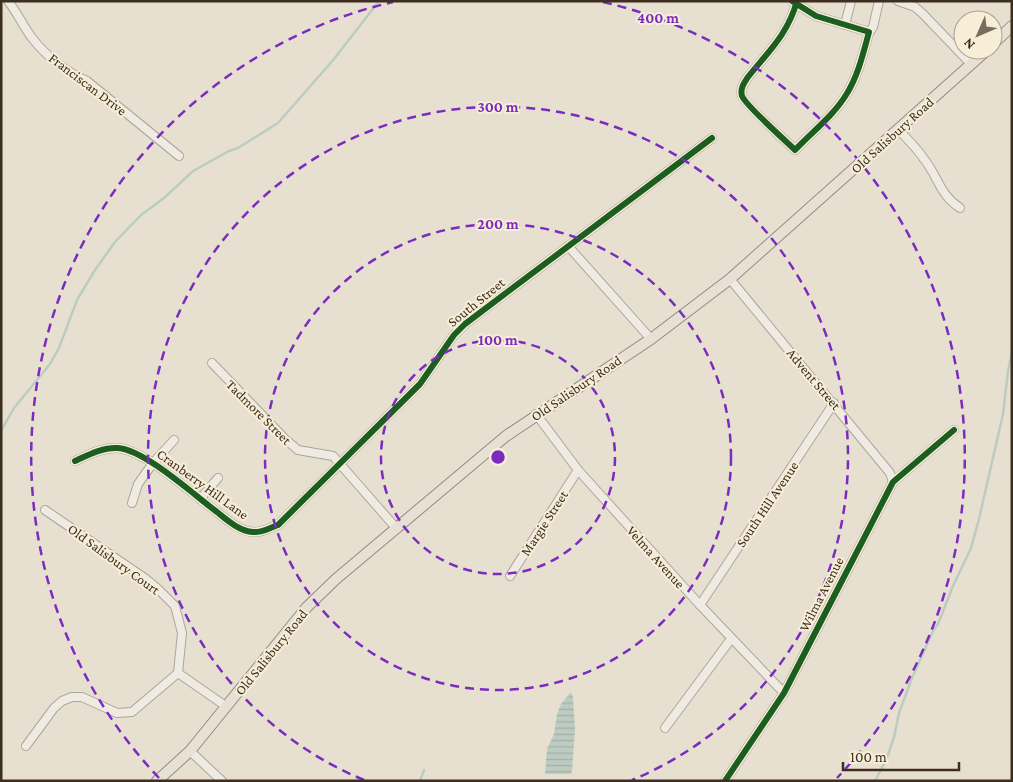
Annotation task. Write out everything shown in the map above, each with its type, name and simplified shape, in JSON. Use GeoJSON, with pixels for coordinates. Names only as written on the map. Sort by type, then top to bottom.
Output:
{"type":"FeatureCollection","features":[{"type":"Feature","properties":{"kind":"main road"},"geometry":{"type":"LineString","coordinates":[[1010,28],[1012,19]]}},
{"type":"Feature","properties":{"kind":"main road","name":"Old Salisbury Road"},"geometry":{"type":"LineString","coordinates":[[157,781],[190,751],[306,607],[336,579],[506,436],[536,414],[651,339],[730,279],[976,60]]}},
{"type":"Feature","properties":{"kind":"street","name":"Franciscan Drive"},"geometry":{"type":"LineString","coordinates":[[8,1],[31,37],[52,60],[70,73],[87,81],[179,156]]}},
{"type":"Feature","properties":{"kind":"street"},"geometry":{"type":"LineString","coordinates":[[844,25],[851,1]]}},
{"type":"Feature","properties":{"kind":"street"},"geometry":{"type":"LineString","coordinates":[[869,33],[816,16],[795,2],[792,19],[783,34],[743,84],[743,97],[746,103],[795,150],[836,108],[845,95],[858,70],[879,1]]}},
{"type":"Feature","properties":{"kind":"street"},"geometry":{"type":"LineString","coordinates":[[898,1],[915,7],[971,64]]}},
{"type":"Feature","properties":{"kind":"street"},"geometry":{"type":"LineString","coordinates":[[898,130],[923,157],[932,170],[937,184],[950,201],[960,208]]}},
{"type":"Feature","properties":{"kind":"street","name":"South Street"},"geometry":{"type":"LineString","coordinates":[[261,532],[278,525],[420,384],[454,334],[465,324],[712,138]]}},
{"type":"Feature","properties":{"kind":"street"},"geometry":{"type":"LineString","coordinates":[[568,246],[651,339]]}},
{"type":"Feature","properties":{"kind":"street","name":"Advent Street"},"geometry":{"type":"LineString","coordinates":[[730,279],[834,403],[890,473],[893,482]]}},
{"type":"Feature","properties":{"kind":"street","name":"Tadmore Street"},"geometry":{"type":"LineString","coordinates":[[212,364],[298,450],[333,456],[341,463]]}},
{"type":"Feature","properties":{"kind":"street","name":"South Hill Avenue"},"geometry":{"type":"LineString","coordinates":[[700,605],[834,403]]}},
{"type":"Feature","properties":{"kind":"street","name":"Velma Avenue"},"geometry":{"type":"LineString","coordinates":[[536,414],[578,470],[731,639],[784,693]]}},
{"type":"Feature","properties":{"kind":"street","name":"Wilma Avenue"},"geometry":{"type":"LineString","coordinates":[[725,781],[784,693],[893,482],[954,430]]}},
{"type":"Feature","properties":{"kind":"street"},"geometry":{"type":"LineString","coordinates":[[132,503],[138,484],[153,463],[174,440]]}},
{"type":"Feature","properties":{"kind":"street","name":"Cranberry Hill Lane"},"geometry":{"type":"LineString","coordinates":[[75,461],[97,451],[116,448],[137,453],[153,463],[234,525],[250,532],[261,532]]}},
{"type":"Feature","properties":{"kind":"street"},"geometry":{"type":"LineString","coordinates":[[341,463],[352,479],[397,529]]}},
{"type":"Feature","properties":{"kind":"street","name":"Margie Street"},"geometry":{"type":"LineString","coordinates":[[510,576],[578,470]]}},
{"type":"Feature","properties":{"kind":"street"},"geometry":{"type":"LineString","coordinates":[[200,499],[218,478]]}},
{"type":"Feature","properties":{"kind":"street","name":"Old Salisbury Court"},"geometry":{"type":"LineString","coordinates":[[45,510],[146,579],[175,606],[182,633],[178,673]]}},
{"type":"Feature","properties":{"kind":"street"},"geometry":{"type":"LineString","coordinates":[[665,728],[731,639]]}},
{"type":"Feature","properties":{"kind":"street"},"geometry":{"type":"LineString","coordinates":[[26,746],[54,708],[62,701],[72,697],[82,697],[117,714],[132,712],[178,673],[227,706]]}},
{"type":"Feature","properties":{"kind":"street"},"geometry":{"type":"LineString","coordinates":[[190,751],[222,781]]}},
{"type":"Feature","properties":{"kind":"shaded area"},"geometry":{"type":"Polygon","coordinates":[[[571,692],[575,730],[572,771],[571,774],[545,774],[547,749],[554,734],[557,714],[561,704],[571,692]]]}},
{"type":"Feature","properties":{"kind":"waterway"},"geometry":{"type":"LineString","coordinates":[[1,431],[14,408],[50,364],[59,348],[77,300],[115,242],[141,215],[164,198],[193,171],[238,148],[278,123],[334,59],[379,1]]}},
{"type":"Feature","properties":{"kind":"waterway"},"geometry":{"type":"LineString","coordinates":[[875,781],[887,758],[899,713],[912,678],[971,548],[1003,414],[1012,352]]}},
{"type":"Feature","properties":{"kind":"waterway"},"geometry":{"type":"LineString","coordinates":[[420,781],[424,770]]}},
{"type":"Feature","properties":{"kind":"cycle path"},"geometry":{"type":"LineString","coordinates":[[792,1],[816,16],[869,32],[857,73],[841,103],[795,150],[745,101],[742,96],[742,90],[748,77],[783,33],[793,13],[797,1]]}},
{"type":"Feature","properties":{"kind":"cycle path"},"geometry":{"type":"LineString","coordinates":[[75,461],[107,449],[118,448],[129,451],[142,456],[169,474],[238,527],[256,532],[278,525],[420,384],[454,335],[465,324],[712,138]]}},
{"type":"Feature","properties":{"kind":"cycle path"},"geometry":{"type":"LineString","coordinates":[[725,781],[784,693],[893,482],[954,430]]}}]}
